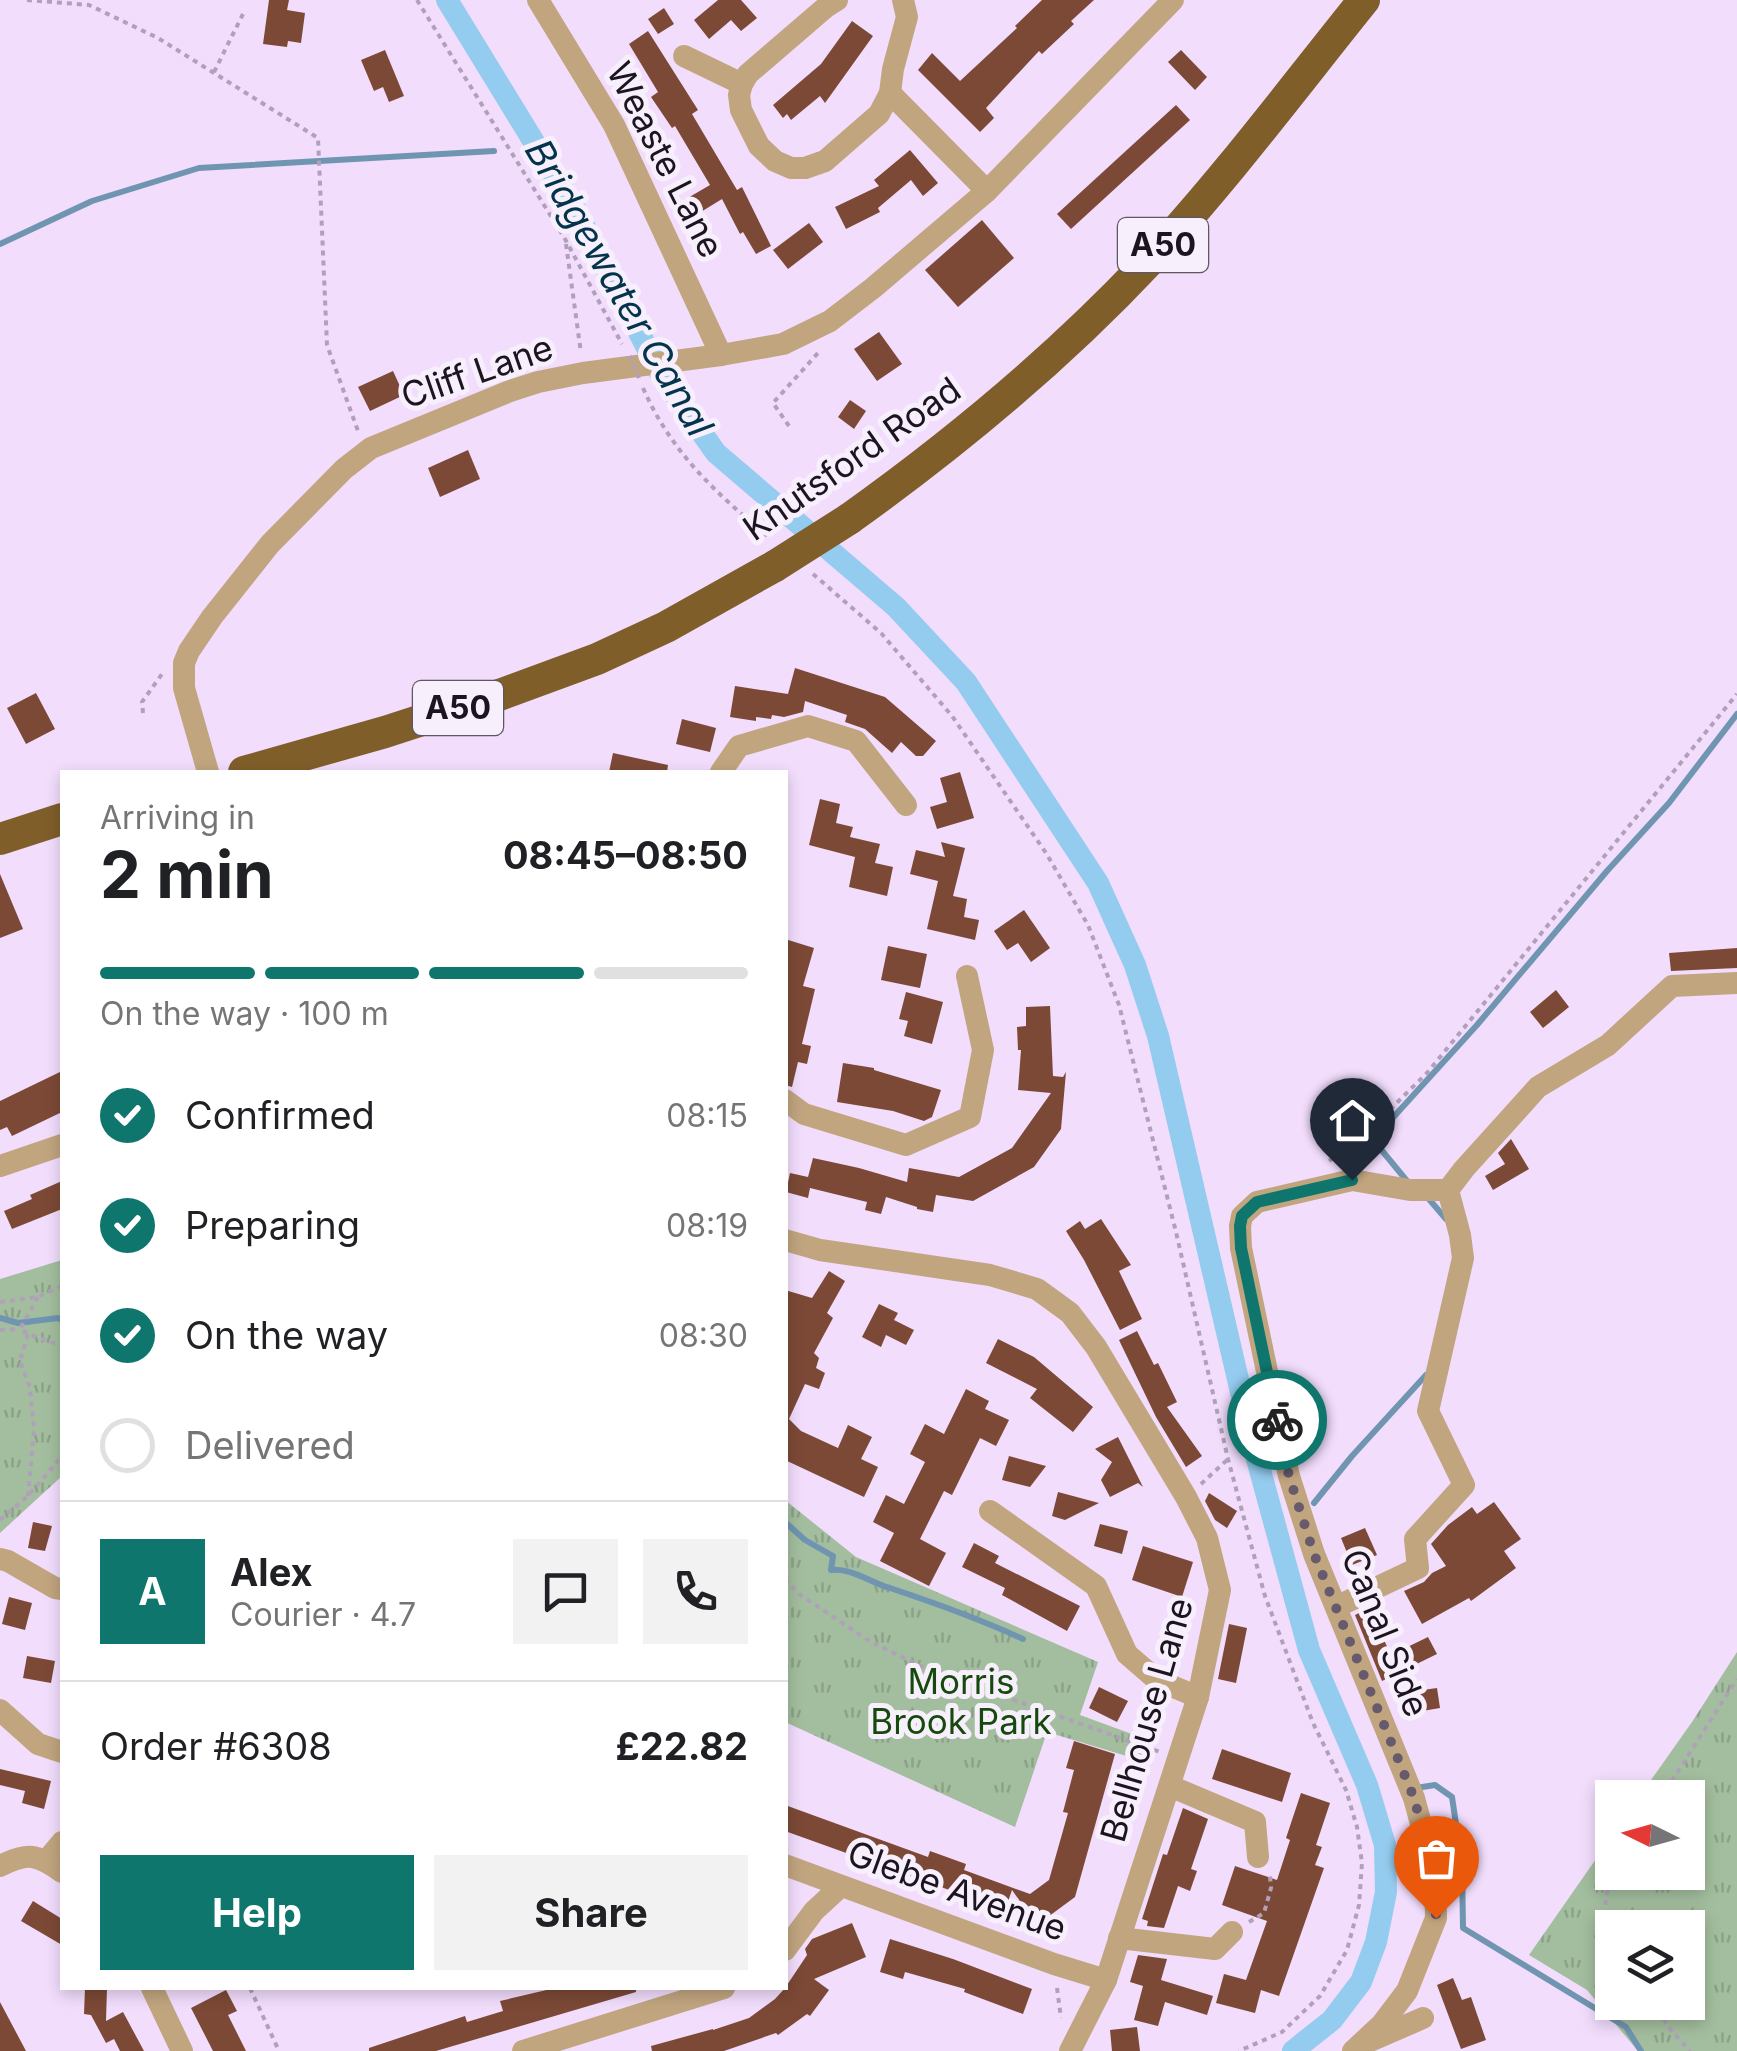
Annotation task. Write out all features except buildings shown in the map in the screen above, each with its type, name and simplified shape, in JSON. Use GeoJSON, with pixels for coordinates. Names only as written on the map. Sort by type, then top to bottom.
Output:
{"type":"FeatureCollection","features":[{"type":"Feature","properties":{"kind":"highway","name":"Knutsford Road"},"geometry":{"type":"LineString","coordinates":[[251,770],[402,727],[597,659],[666,627],[773,553],[849,519],[1002,401],[1150,260],[1364,0]]}},
{"type":"Feature","properties":{"kind":"highway"},"geometry":{"type":"LineString","coordinates":[[0,838],[60,821]]}},
{"type":"Feature","properties":{"kind":"street","name":"Weaste Lane"},"geometry":{"type":"LineString","coordinates":[[538,0],[614,125],[721,355]]}},
{"type":"Feature","properties":{"kind":"street"},"geometry":{"type":"LineString","coordinates":[[837,0],[748,74],[742,84],[741,110],[759,146],[791,168],[806,168],[825,161],[879,114],[890,93],[907,17],[903,0]]}},
{"type":"Feature","properties":{"kind":"street","name":"Cliff Lane"},"geometry":{"type":"LineString","coordinates":[[184,663],[212,617],[270,544],[344,468],[366,452],[538,382],[783,344],[830,320],[986,191],[1174,0]]}},
{"type":"Feature","properties":{"kind":"street"},"geometry":{"type":"LineString","coordinates":[[684,56],[742,84]]}},
{"type":"Feature","properties":{"kind":"street"},"geometry":{"type":"LineString","coordinates":[[890,93],[986,191]]}},
{"type":"Feature","properties":{"kind":"street"},"geometry":{"type":"LineString","coordinates":[[184,663],[184,688],[207,770]]}},
{"type":"Feature","properties":{"kind":"street"},"geometry":{"type":"LineString","coordinates":[[722,770],[739,746],[808,726],[856,742],[906,804]]}},
{"type":"Feature","properties":{"kind":"street"},"geometry":{"type":"LineString","coordinates":[[788,1102],[804,1114],[906,1145],[970,1118],[984,1050],[966,976]]}},
{"type":"Feature","properties":{"kind":"street"},"geometry":{"type":"LineString","coordinates":[[1336,1607],[1418,1568],[1415,1539],[1464,1485],[1428,1411],[1463,1258],[1448,1190],[1538,1088],[1608,1045],[1672,986],[1737,983]]}},
{"type":"Feature","properties":{"kind":"street"},"geometry":{"type":"LineString","coordinates":[[0,1166],[60,1147]]}},
{"type":"Feature","properties":{"kind":"street","name":"Canal Side"},"geometry":{"type":"LineString","coordinates":[[1358,2048],[1407,1991],[1436,1918],[1435,1876],[1414,1798],[1314,1554],[1289,1476],[1241,1248],[1240,1226],[1242,1216],[1257,1202],[1352,1180],[1410,1190],[1448,1190]]}},
{"type":"Feature","properties":{"kind":"street","name":"Bellhouse Lane"},"geometry":{"type":"LineString","coordinates":[[788,1241],[820,1250],[990,1275],[1037,1289],[1070,1313],[1096,1347],[1207,1538],[1220,1590],[1198,1697],[1106,1980],[1070,2051]]}},
{"type":"Feature","properties":{"kind":"street"},"geometry":{"type":"LineString","coordinates":[[990,1510],[1096,1586],[1127,1654],[1157,1680],[1198,1697]]}},
{"type":"Feature","properties":{"kind":"street"},"geometry":{"type":"LineString","coordinates":[[0,1558],[60,1589]]}},
{"type":"Feature","properties":{"kind":"street"},"geometry":{"type":"LineString","coordinates":[[0,1710],[38,1744],[60,1751]]}},
{"type":"Feature","properties":{"kind":"street"},"geometry":{"type":"LineString","coordinates":[[1170,1786],[1255,1822],[1258,1857]]}},
{"type":"Feature","properties":{"kind":"street"},"geometry":{"type":"LineString","coordinates":[[0,1866],[22,1856],[54,1867]]}},
{"type":"Feature","properties":{"kind":"street","name":"Glebe Avenue"},"geometry":{"type":"LineString","coordinates":[[788,1866],[1106,1980]]}},
{"type":"Feature","properties":{"kind":"street"},"geometry":{"type":"LineString","coordinates":[[788,1946],[814,1911],[840,1887]]}},
{"type":"Feature","properties":{"kind":"street"},"geometry":{"type":"LineString","coordinates":[[1119,1938],[1215,1949],[1232,1932]]}},
{"type":"Feature","properties":{"kind":"street"},"geometry":{"type":"LineString","coordinates":[[153,1990],[182,2051]]}},
{"type":"Feature","properties":{"kind":"street"},"geometry":{"type":"LineString","coordinates":[[523,2051],[718,1990]]}},
{"type":"Feature","properties":{"kind":"street"},"geometry":{"type":"LineString","coordinates":[[1358,2048],[1424,2018]]}},
{"type":"Feature","properties":{"kind":"path"},"geometry":{"type":"LineString","coordinates":[[28,0],[88,5],[158,38],[318,138],[327,345],[366,452]]}},
{"type":"Feature","properties":{"kind":"path"},"geometry":{"type":"LineString","coordinates":[[417,0],[565,239],[630,356],[660,423],[688,462],[773,553]]}},
{"type":"Feature","properties":{"kind":"path"},"geometry":{"type":"LineString","coordinates":[[214,72],[243,14]]}},
{"type":"Feature","properties":{"kind":"path"},"geometry":{"type":"LineString","coordinates":[[565,239],[583,373]]}},
{"type":"Feature","properties":{"kind":"path"},"geometry":{"type":"LineString","coordinates":[[788,426],[773,403],[819,352]]}},
{"type":"Feature","properties":{"kind":"path"},"geometry":{"type":"LineString","coordinates":[[810,572],[881,632],[952,716],[1046,854],[1088,926],[1119,1005],[1228,1459],[1265,1596],[1313,1723],[1346,1790],[1362,1863],[1359,1905],[1346,1950],[1320,1996],[1282,2032],[1239,2051]]}},
{"type":"Feature","properties":{"kind":"path"},"geometry":{"type":"LineString","coordinates":[[143,713],[142,702],[166,669],[184,663]]}},
{"type":"Feature","properties":{"kind":"path"},"geometry":{"type":"LineString","coordinates":[[1318,1170],[1363,1136],[1427,1073],[1737,694]]}},
{"type":"Feature","properties":{"kind":"path"},"geometry":{"type":"LineString","coordinates":[[0,1302],[38,1297],[60,1287]]}},
{"type":"Feature","properties":{"kind":"path"},"geometry":{"type":"LineString","coordinates":[[21,1327],[38,1297]]}},
{"type":"Feature","properties":{"kind":"path"},"geometry":{"type":"LineString","coordinates":[[0,1330],[21,1327]]}},
{"type":"Feature","properties":{"kind":"path"},"geometry":{"type":"LineString","coordinates":[[21,1327],[28,1334],[60,1345]]}},
{"type":"Feature","properties":{"kind":"path"},"geometry":{"type":"LineString","coordinates":[[28,1334],[20,1362],[30,1388],[34,1430],[28,1496]]}},
{"type":"Feature","properties":{"kind":"path"},"geometry":{"type":"LineString","coordinates":[[0,1520],[28,1496],[60,1458]]}},
{"type":"Feature","properties":{"kind":"path"},"geometry":{"type":"LineString","coordinates":[[1186,1497],[1228,1459]]}},
{"type":"Feature","properties":{"kind":"path"},"geometry":{"type":"LineString","coordinates":[[788,1582],[799,1594],[872,1642],[928,1670],[1179,1759]]}},
{"type":"Feature","properties":{"kind":"path"},"geometry":{"type":"LineString","coordinates":[[1672,1780],[1737,1679]]}},
{"type":"Feature","properties":{"kind":"path"},"geometry":{"type":"LineString","coordinates":[[1232,1932],[1264,1914],[1271,1888],[1269,1872],[1258,1857]]}},
{"type":"Feature","properties":{"kind":"path"},"geometry":{"type":"LineString","coordinates":[[1054,1964],[1062,2028]]}},
{"type":"Feature","properties":{"kind":"path"},"geometry":{"type":"LineString","coordinates":[[251,1990],[280,2051]]}},
{"type":"Feature","properties":{"kind":"path"},"geometry":{"type":"LineString","coordinates":[[1664,2020],[1690,2051]]}},
{"type":"Feature","properties":{"kind":"green space"},"geometry":{"type":"Polygon","coordinates":[[[60,1261],[60,1478],[0,1533],[0,1279],[60,1261]]]}},
{"type":"Feature","properties":{"kind":"green space","name":"Morris Brook Park"},"geometry":{"type":"Polygon","coordinates":[[[788,1502],[856,1557],[1098,1662],[1080,1715],[1151,1741],[1143,1761],[1047,1732],[1015,1827],[788,1723],[788,1502]]]}},
{"type":"Feature","properties":{"kind":"green space"},"geometry":{"type":"Polygon","coordinates":[[[1737,1652],[1737,2051],[1638,2051],[1612,2020],[1705,2020],[1705,1910],[1595,1910],[1595,2000],[1587,1990],[1529,1955],[1595,1860],[1595,1890],[1705,1890],[1705,1780],[1651,1780],[1737,1652]]]}},
{"type":"Feature","properties":{"kind":"waterway","name":"Bridgewater Canal"},"geometry":{"type":"LineString","coordinates":[[447,0],[578,214],[661,375],[716,453],[896,607],[966,682],[1098,883],[1135,965],[1158,1036],[1254,1448],[1309,1650],[1367,1785],[1385,1845],[1386,1892],[1376,1942],[1361,1982],[1332,2020],[1293,2051]]}},
{"type":"Feature","properties":{"kind":"waterway"},"geometry":{"type":"LineString","coordinates":[[0,244],[92,201],[199,168],[494,151]]}},
{"type":"Feature","properties":{"kind":"waterway"},"geometry":{"type":"LineString","coordinates":[[1407,1181],[1379,1147],[1379,1133],[1669,803],[1737,714]]}},
{"type":"Feature","properties":{"kind":"waterway"},"geometry":{"type":"LineString","coordinates":[[1428,1198],[1446,1219]]}},
{"type":"Feature","properties":{"kind":"waterway"},"geometry":{"type":"LineString","coordinates":[[0,1318],[18,1323],[60,1319]]}},
{"type":"Feature","properties":{"kind":"waterway"},"geometry":{"type":"LineString","coordinates":[[1314,1503],[1426,1375]]}},
{"type":"Feature","properties":{"kind":"waterway"},"geometry":{"type":"LineString","coordinates":[[788,1525],[833,1556],[831,1570],[854,1573],[1023,1639]]}},
{"type":"Feature","properties":{"kind":"waterway"},"geometry":{"type":"LineString","coordinates":[[1416,1788],[1435,1785],[1452,1797],[1462,1864],[1463,1928],[1626,2027],[1641,2051]]}},
{"type":"Feature","properties":{"kind":"way so far"},"geometry":{"type":"LineString","coordinates":[[1277,1420],[1289,1476],[1314,1554],[1414,1798],[1435,1876],[1436,1918]]}},
{"type":"Feature","properties":{"kind":"route"},"geometry":{"type":"LineString","coordinates":[[1277,1420],[1241,1248],[1242,1216],[1257,1202],[1352,1180]]}}]}
